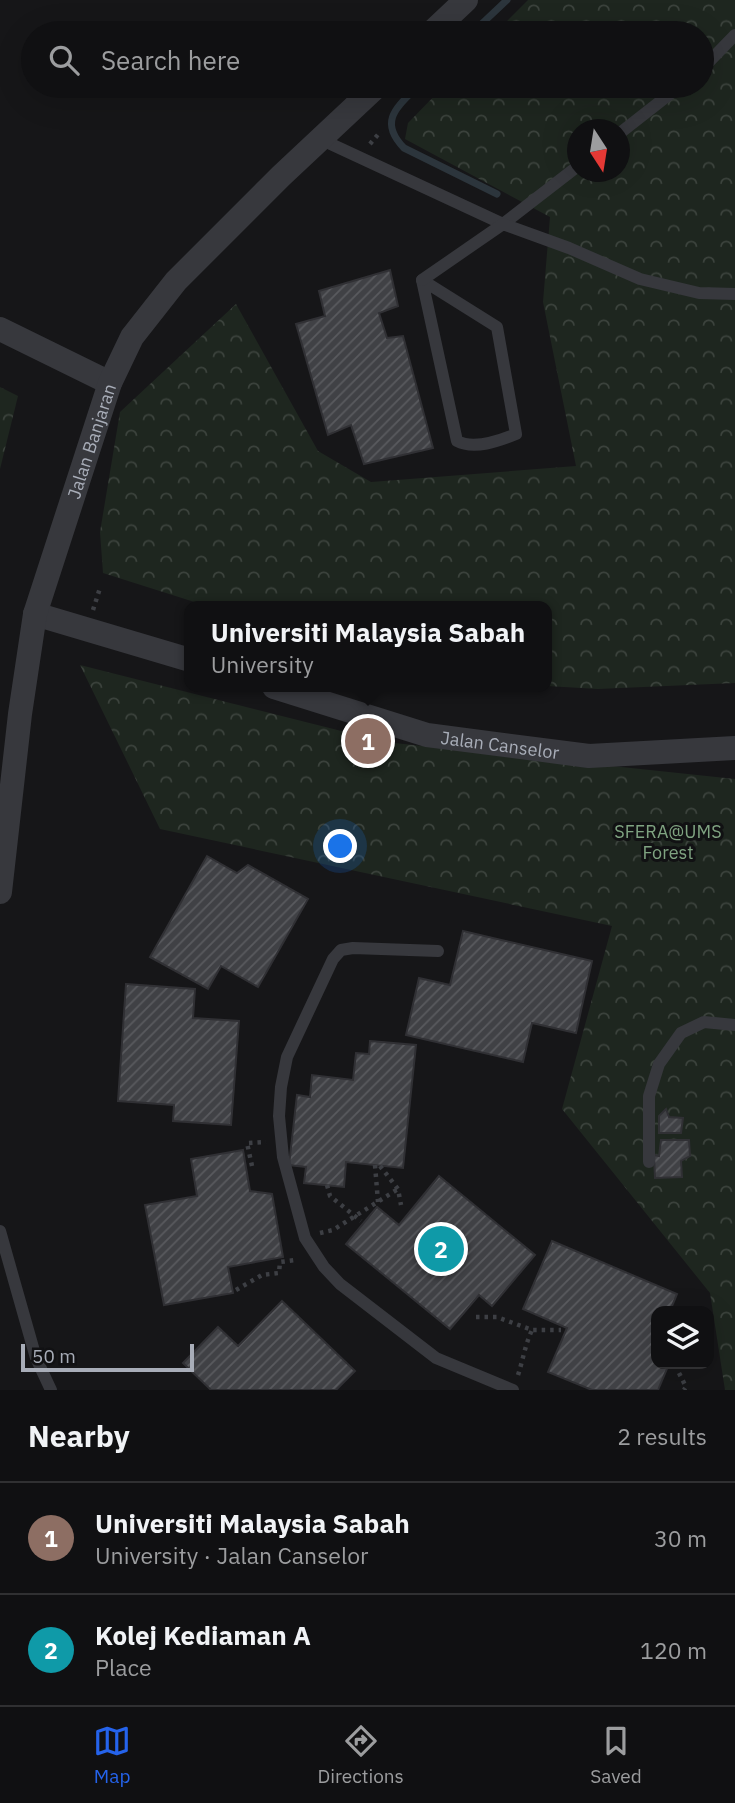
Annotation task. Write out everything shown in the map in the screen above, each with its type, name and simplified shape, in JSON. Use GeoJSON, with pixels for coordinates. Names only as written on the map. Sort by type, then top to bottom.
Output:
{"type":"FeatureCollection","features":[{"type":"Feature","properties":{"kind":"street"},"geometry":{"type":"LineString","coordinates":[[444,21],[466,0]]}},
{"type":"Feature","properties":{"kind":"street","name":"Jalan Banjaran"},"geometry":{"type":"LineString","coordinates":[[0,892],[20,714],[35,614],[110,383],[132,337],[176,281],[364,98]]}},
{"type":"Feature","properties":{"kind":"street"},"geometry":{"type":"LineString","coordinates":[[0,329],[110,383]]}},
{"type":"Feature","properties":{"kind":"street"},"geometry":{"type":"LineString","coordinates":[[35,614],[184,658]]}},
{"type":"Feature","properties":{"kind":"street","name":"Jalan Canselor"},"geometry":{"type":"LineString","coordinates":[[290,692],[427,735],[589,756],[735,748]]}},
{"type":"Feature","properties":{"kind":"lane"},"geometry":{"type":"LineString","coordinates":[[714,57],[735,36]]}},
{"type":"Feature","properties":{"kind":"lane"},"geometry":{"type":"LineString","coordinates":[[630,125],[665,98]]}},
{"type":"Feature","properties":{"kind":"lane"},"geometry":{"type":"LineString","coordinates":[[320,139],[503,224],[569,248],[640,279],[699,293],[735,294]]}},
{"type":"Feature","properties":{"kind":"lane"},"geometry":{"type":"LineString","coordinates":[[422,280],[503,224],[567,175]]}},
{"type":"Feature","properties":{"kind":"lane"},"geometry":{"type":"LineString","coordinates":[[422,280],[497,327],[516,434],[499,442],[465,445],[457,441],[422,280]]}},
{"type":"Feature","properties":{"kind":"lane"},"geometry":{"type":"LineString","coordinates":[[438,951],[353,948],[341,950],[333,959],[288,1058],[281,1087],[279,1116],[283,1157],[305,1238],[324,1267],[340,1284],[436,1358],[515,1385]]}},
{"type":"Feature","properties":{"kind":"lane"},"geometry":{"type":"LineString","coordinates":[[649,1162],[649,1096],[659,1064],[681,1033],[704,1023],[735,1025]]}},
{"type":"Feature","properties":{"kind":"lane"},"geometry":{"type":"LineString","coordinates":[[0,1231],[36,1358],[51,1390]]}},
{"type":"Feature","properties":{"kind":"path"},"geometry":{"type":"LineString","coordinates":[[252,1166],[247,1143],[281,1139]]}},
{"type":"Feature","properties":{"kind":"path"},"geometry":{"type":"LineString","coordinates":[[378,1202],[378,1165],[398,1189],[401,1205]]}},
{"type":"Feature","properties":{"kind":"path"},"geometry":{"type":"LineString","coordinates":[[327,1185],[330,1196],[361,1221]]}},
{"type":"Feature","properties":{"kind":"path"},"geometry":{"type":"LineString","coordinates":[[236,1290],[262,1275],[279,1273],[280,1262],[296,1260],[305,1238],[334,1230],[398,1189]]}},
{"type":"Feature","properties":{"kind":"path"},"geometry":{"type":"LineString","coordinates":[[476,1318],[497,1317],[532,1330],[561,1330]]}},
{"type":"Feature","properties":{"kind":"path"},"geometry":{"type":"LineString","coordinates":[[515,1385],[532,1330]]}},
{"type":"Feature","properties":{"kind":"path"},"geometry":{"type":"LineString","coordinates":[[679,1373],[686,1387],[684,1390]]}},
{"type":"Feature","properties":{"kind":"green space"},"geometry":{"type":"Polygon","coordinates":[[[528,0],[735,0],[735,683],[598,689],[552,686],[552,601],[191,601],[103,573],[100,532],[120,412],[236,304],[318,451],[371,482],[576,466],[543,302],[550,217],[405,139],[408,123],[432,98],[714,98],[714,21],[507,21],[528,0]]]}},
{"type":"Feature","properties":{"kind":"green space"},"geometry":{"type":"Polygon","coordinates":[[[0,387],[18,396],[0,469],[0,387]]]}},
{"type":"Feature","properties":{"kind":"green space","name":"SFERA@UMS Forest"},"geometry":{"type":"Polygon","coordinates":[[[80,665],[385,742],[735,779],[735,1390],[725,1390],[710,1293],[562,1109],[612,926],[160,829],[80,665]]]}},
{"type":"Feature","properties":{"kind":"building"},"geometry":{"type":"Polygon","coordinates":[[[390,270],[398,306],[379,313],[387,338],[403,336],[433,448],[364,464],[351,425],[328,435],[296,324],[325,316],[319,291],[390,270]]]}},
{"type":"Feature","properties":{"kind":"building"},"geometry":{"type":"Polygon","coordinates":[[[207,856],[237,873],[248,865],[308,899],[258,987],[221,966],[208,989],[150,957],[207,856]]]}},
{"type":"Feature","properties":{"kind":"building"},"geometry":{"type":"Polygon","coordinates":[[[463,931],[592,961],[576,1033],[532,1023],[523,1062],[406,1035],[419,978],[450,985],[463,931]]]}},
{"type":"Feature","properties":{"kind":"building"},"geometry":{"type":"Polygon","coordinates":[[[126,984],[195,989],[193,1018],[239,1021],[231,1125],[173,1121],[174,1105],[118,1101],[126,984]]]}},
{"type":"Feature","properties":{"kind":"building"},"geometry":{"type":"Polygon","coordinates":[[[370,1041],[416,1045],[403,1168],[346,1162],[344,1187],[304,1183],[306,1167],[289,1165],[297,1095],[310,1097],[312,1075],[353,1080],[356,1053],[369,1054],[370,1041]]]}},
{"type":"Feature","properties":{"kind":"building"},"geometry":{"type":"Polygon","coordinates":[[[666,1109],[669,1117],[683,1118],[681,1133],[659,1133],[659,1116],[666,1109]]]}},
{"type":"Feature","properties":{"kind":"building"},"geometry":{"type":"Polygon","coordinates":[[[661,1140],[689,1140],[690,1156],[681,1161],[682,1177],[655,1178],[654,1155],[659,1156],[661,1140]]]}},
{"type":"Feature","properties":{"kind":"building"},"geometry":{"type":"Polygon","coordinates":[[[243,1150],[250,1191],[272,1194],[283,1257],[228,1267],[233,1293],[164,1305],[145,1205],[197,1196],[191,1159],[243,1150]]]}},
{"type":"Feature","properties":{"kind":"building"},"geometry":{"type":"Polygon","coordinates":[[[439,1176],[535,1255],[492,1306],[479,1295],[450,1329],[346,1244],[377,1207],[399,1225],[439,1176]]]}},
{"type":"Feature","properties":{"kind":"building"},"geometry":{"type":"Polygon","coordinates":[[[552,1241],[677,1294],[672,1306],[651,1306],[651,1369],[667,1369],[658,1390],[592,1390],[548,1372],[567,1328],[523,1309],[552,1241]]]}},
{"type":"Feature","properties":{"kind":"building"},"geometry":{"type":"Polygon","coordinates":[[[282,1301],[355,1371],[336,1390],[211,1390],[183,1363],[218,1327],[238,1346],[282,1301]]]}},
{"type":"Feature","properties":{"kind":"waterway"},"geometry":{"type":"LineString","coordinates":[[485,21],[507,0]]}},
{"type":"Feature","properties":{"kind":"waterway"},"geometry":{"type":"LineString","coordinates":[[406,98],[397,108],[391,122],[392,130],[404,148],[497,194]]}},
{"type":"Feature","properties":{"kind":"place","name":"Universiti Malaysia Sabah"},"geometry":{"type":"Point","coordinates":[368,741]}},
{"type":"Feature","properties":{"kind":"place","name":"Kolej Kediaman A"},"geometry":{"type":"Point","coordinates":[441,1249]}}]}
